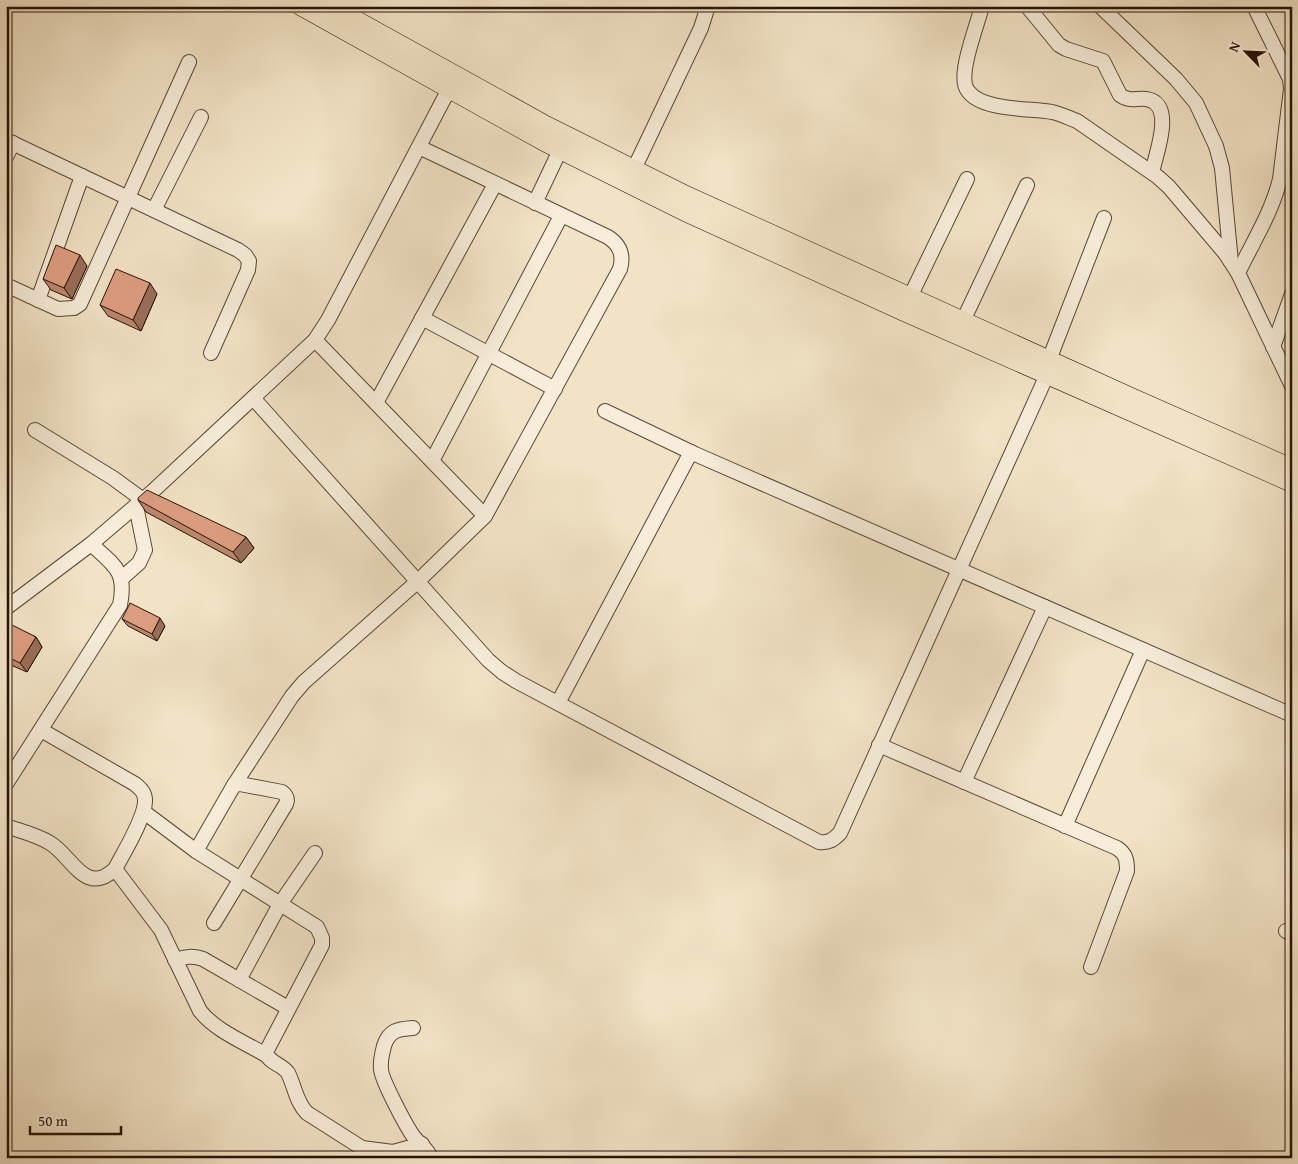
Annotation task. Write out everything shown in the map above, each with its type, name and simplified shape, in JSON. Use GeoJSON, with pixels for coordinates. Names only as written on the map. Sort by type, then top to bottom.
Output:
{"type":"FeatureCollection","features":[{"type":"Feature","properties":{"kind":"main road"},"geometry":{"type":"LineString","coordinates":[[300,6],[560,150],[685,212],[1292,468]]}},
{"type":"Feature","properties":{"kind":"main road"},"geometry":{"type":"LineString","coordinates":[[331,6],[546,126],[686,195],[963,321],[1050,366],[1292,483]]}},
{"type":"Feature","properties":{"kind":"street"},"geometry":{"type":"LineString","coordinates":[[634,169],[701,28],[708,6]]}},
{"type":"Feature","properties":{"kind":"street"},"geometry":{"type":"LineString","coordinates":[[982,6],[965,68],[965,81],[968,91],[976,99],[987,104],[1052,112],[1077,121],[1152,172],[1169,188],[1235,268],[1292,386]]}},
{"type":"Feature","properties":{"kind":"street"},"geometry":{"type":"LineString","coordinates":[[1027,6],[1059,45],[1103,61],[1120,95],[1125,99],[1147,99],[1156,102],[1160,107],[1163,123],[1152,172]]}},
{"type":"Feature","properties":{"kind":"street"},"geometry":{"type":"LineString","coordinates":[[1100,6],[1176,79],[1196,103],[1216,146],[1222,168],[1235,268]]}},
{"type":"Feature","properties":{"kind":"street"},"geometry":{"type":"LineString","coordinates":[[1235,268],[1272,206],[1277,193],[1292,84],[1256,7]]}},
{"type":"Feature","properties":{"kind":"street"},"geometry":{"type":"LineString","coordinates":[[6,285],[58,309],[74,308],[80,304],[129,198],[188,62]]}},
{"type":"Feature","properties":{"kind":"street"},"geometry":{"type":"LineString","coordinates":[[6,608],[92,544],[140,503],[315,340],[328,320],[449,89]]}},
{"type":"Feature","properties":{"kind":"street"},"geometry":{"type":"LineString","coordinates":[[154,210],[201,117]]}},
{"type":"Feature","properties":{"kind":"street"},"geometry":{"type":"LineString","coordinates":[[6,157],[10,142],[245,255],[249,262],[248,270],[211,353]]}},
{"type":"Feature","properties":{"kind":"street"},"geometry":{"type":"LineString","coordinates":[[196,851],[234,785],[297,689],[418,582],[485,516],[555,390],[622,263],[621,251],[616,243],[608,237],[419,147]]}},
{"type":"Feature","properties":{"kind":"street"},"geometry":{"type":"LineString","coordinates":[[535,203],[560,150]]}},
{"type":"Feature","properties":{"kind":"street"},"geometry":{"type":"LineString","coordinates":[[38,300],[82,176]]}},
{"type":"Feature","properties":{"kind":"street"},"geometry":{"type":"LineString","coordinates":[[910,297],[967,179]]}},
{"type":"Feature","properties":{"kind":"street"},"geometry":{"type":"LineString","coordinates":[[376,404],[495,184]]}},
{"type":"Feature","properties":{"kind":"street"},"geometry":{"type":"LineString","coordinates":[[963,321],[1028,185]]}},
{"type":"Feature","properties":{"kind":"street"},"geometry":{"type":"LineString","coordinates":[[432,461],[561,216]]}},
{"type":"Feature","properties":{"kind":"street"},"geometry":{"type":"LineString","coordinates":[[253,398],[488,660],[502,672],[819,842],[827,842],[834,839],[840,833],[1050,366],[1104,218]]}},
{"type":"Feature","properties":{"kind":"street"},"geometry":{"type":"LineString","coordinates":[[1272,347],[1292,294]]}},
{"type":"Feature","properties":{"kind":"street"},"geometry":{"type":"LineString","coordinates":[[422,318],[555,390]]}},
{"type":"Feature","properties":{"kind":"street"},"geometry":{"type":"LineString","coordinates":[[315,340],[485,516]]}},
{"type":"Feature","properties":{"kind":"street"},"geometry":{"type":"LineString","coordinates":[[605,411],[691,452],[1292,715]]}},
{"type":"Feature","properties":{"kind":"street"},"geometry":{"type":"LineString","coordinates":[[36,430],[113,478],[140,503],[145,550],[139,563],[121,579]]}},
{"type":"Feature","properties":{"kind":"street"},"geometry":{"type":"LineString","coordinates":[[558,703],[691,452]]}},
{"type":"Feature","properties":{"kind":"street"},"geometry":{"type":"LineString","coordinates":[[6,784],[116,612],[121,597],[121,579],[116,567],[92,544]]}},
{"type":"Feature","properties":{"kind":"street"},"geometry":{"type":"LineString","coordinates":[[964,782],[1045,607]]}},
{"type":"Feature","properties":{"kind":"street"},"geometry":{"type":"LineString","coordinates":[[1065,826],[1143,650]]}},
{"type":"Feature","properties":{"kind":"street"},"geometry":{"type":"LineString","coordinates":[[6,826],[50,843],[82,874],[90,878],[100,879],[115,870],[144,812],[146,800],[143,791],[136,784],[41,730]]}},
{"type":"Feature","properties":{"kind":"street"},"geometry":{"type":"LineString","coordinates":[[879,745],[1117,848],[1124,853],[1127,861],[1127,871],[1091,967]]}},
{"type":"Feature","properties":{"kind":"street"},"geometry":{"type":"LineString","coordinates":[[214,923],[287,800],[282,792],[240,784],[234,785]]}},
{"type":"Feature","properties":{"kind":"street"},"geometry":{"type":"LineString","coordinates":[[144,812],[196,851],[317,927],[322,938],[322,945],[267,1048],[266,1055]]}},
{"type":"Feature","properties":{"kind":"street"},"geometry":{"type":"LineString","coordinates":[[239,980],[280,904],[315,853]]}},
{"type":"Feature","properties":{"kind":"street"},"geometry":{"type":"LineString","coordinates":[[115,870],[156,923],[205,1017],[216,1026],[266,1055],[284,1068],[298,1101],[307,1113],[356,1145],[368,1149],[388,1152],[422,1144]]}},
{"type":"Feature","properties":{"kind":"street"},"geometry":{"type":"LineString","coordinates":[[175,960],[196,956],[288,1008]]}},
{"type":"Feature","properties":{"kind":"street"},"geometry":{"type":"LineString","coordinates":[[413,1028],[400,1028],[392,1032],[386,1039],[380,1070],[414,1137],[427,1150],[431,1158]]}},
{"type":"Feature","properties":{"kind":"building"},"geometry":{"type":"Polygon","coordinates":[[[56,245],[80,255],[64,288],[43,279],[56,245]]]}},
{"type":"Feature","properties":{"kind":"building"},"geometry":{"type":"Polygon","coordinates":[[[116,269],[150,283],[133,320],[100,305],[116,269]]]}},
{"type":"Feature","properties":{"kind":"building"},"geometry":{"type":"Polygon","coordinates":[[[147,490],[246,537],[233,552],[138,500],[147,490]]]}},
{"type":"Feature","properties":{"kind":"building"},"geometry":{"type":"Polygon","coordinates":[[[130,603],[160,618],[152,634],[122,619],[130,603]]]}},
{"type":"Feature","properties":{"kind":"building"},"geometry":{"type":"Polygon","coordinates":[[[6,624],[36,637],[20,663],[6,656],[6,624]]]}}]}
